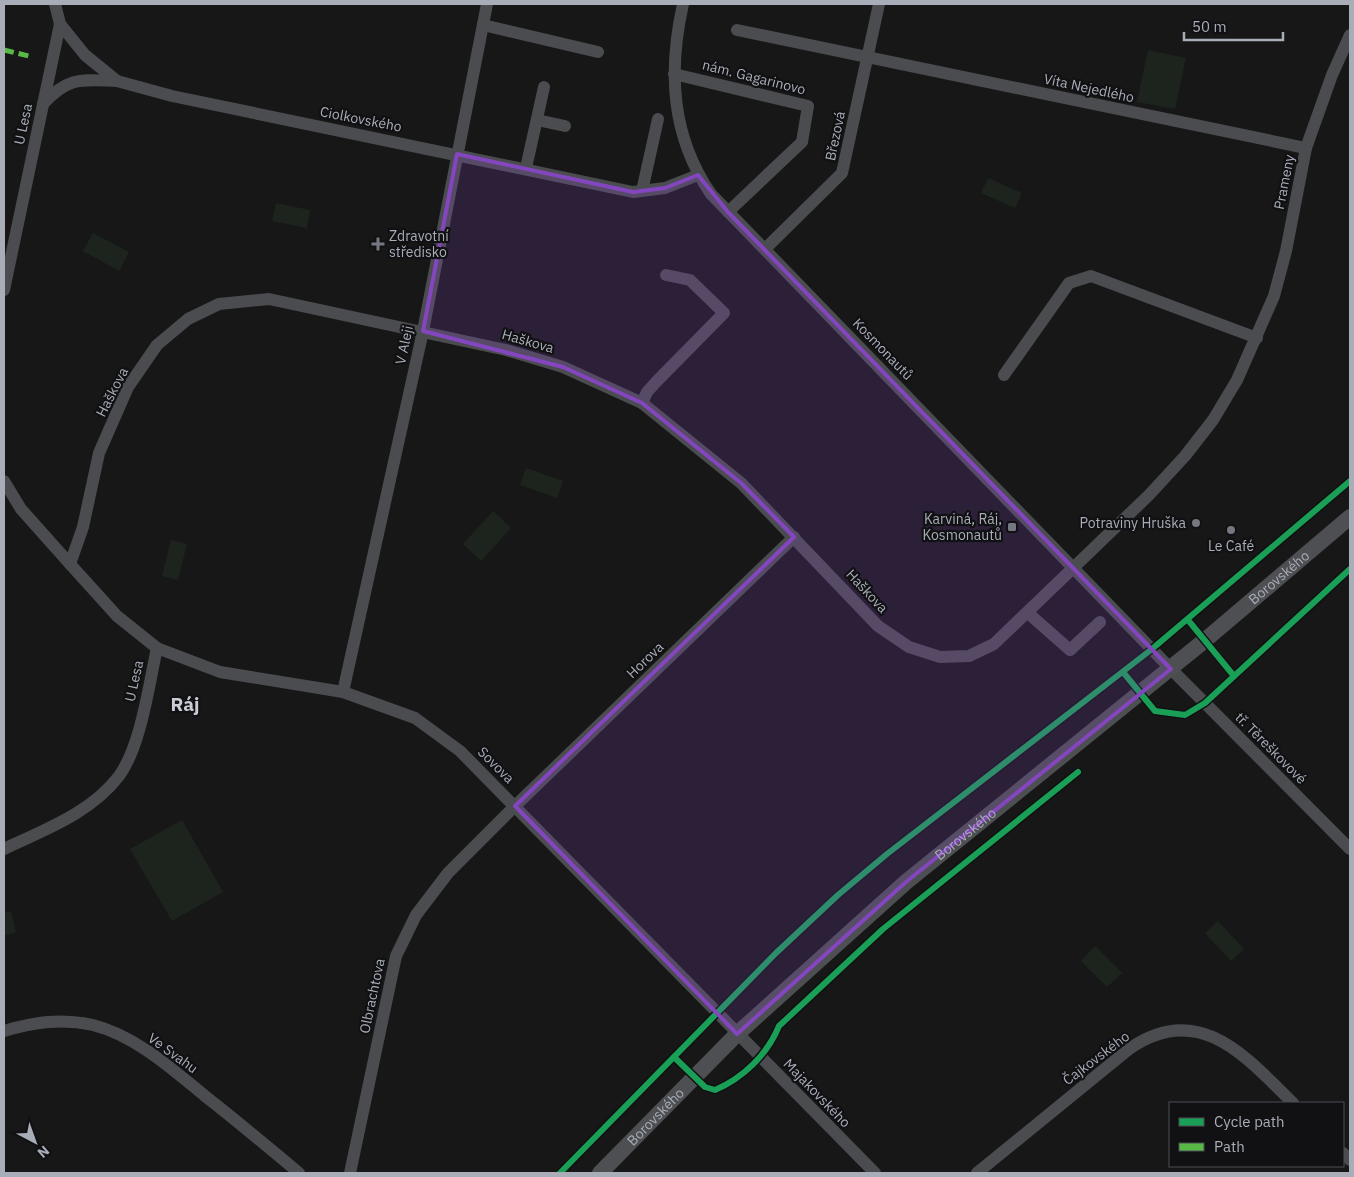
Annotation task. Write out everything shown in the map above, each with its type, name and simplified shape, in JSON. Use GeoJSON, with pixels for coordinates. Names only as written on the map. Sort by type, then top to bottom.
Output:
{"type":"FeatureCollection","features":[{"type":"Feature","properties":{"kind":"main road","name":"Borovského"},"geometry":{"type":"LineString","coordinates":[[600,1173],[738,1034],[906,882],[1170,668],[1350,517]]}},
{"type":"Feature","properties":{"kind":"street","name":"Ciolkovského"},"geometry":{"type":"LineString","coordinates":[[55,4],[60,24],[85,55],[117,81],[172,96],[526,168],[633,192],[665,188],[698,175]]}},
{"type":"Feature","properties":{"kind":"street","name":"V Aleji"},"geometry":{"type":"LineString","coordinates":[[343,692],[423,330],[487,4]]}},
{"type":"Feature","properties":{"kind":"street","name":"Kosmonautů"},"geometry":{"type":"LineString","coordinates":[[683,4],[674,74],[676,104],[683,142],[698,175],[728,212],[1170,668]]}},
{"type":"Feature","properties":{"kind":"street","name":"Březová"},"geometry":{"type":"LineString","coordinates":[[765,250],[842,173],[879,4]]}},
{"type":"Feature","properties":{"kind":"street","name":"U Lesa"},"geometry":{"type":"LineString","coordinates":[[4,290],[60,24]]}},
{"type":"Feature","properties":{"kind":"street"},"geometry":{"type":"LineString","coordinates":[[482,25],[598,52]]}},
{"type":"Feature","properties":{"kind":"street"},"geometry":{"type":"LineString","coordinates":[[738,30],[867,58]]}},
{"type":"Feature","properties":{"kind":"street","name":"Prameny"},"geometry":{"type":"LineString","coordinates":[[1073,568],[1149,495],[1185,456],[1213,420],[1237,380],[1258,338],[1274,296],[1286,251],[1306,148],[1332,75],[1350,35]]}},
{"type":"Feature","properties":{"kind":"street","name":"Víta Nejedlého"},"geometry":{"type":"LineString","coordinates":[[867,58],[1306,148]]}},
{"type":"Feature","properties":{"kind":"street","name":"nám. Gagarinovo"},"geometry":{"type":"LineString","coordinates":[[674,74],[808,106],[802,142],[728,212]]}},
{"type":"Feature","properties":{"kind":"street"},"geometry":{"type":"LineString","coordinates":[[42,104],[58,88],[80,80],[117,81]]}},
{"type":"Feature","properties":{"kind":"street"},"geometry":{"type":"LineString","coordinates":[[526,168],[544,87]]}},
{"type":"Feature","properties":{"kind":"street"},"geometry":{"type":"LineString","coordinates":[[642,191],[658,119]]}},
{"type":"Feature","properties":{"kind":"street"},"geometry":{"type":"LineString","coordinates":[[537,120],[565,126]]}},
{"type":"Feature","properties":{"kind":"street"},"geometry":{"type":"LineString","coordinates":[[642,404],[647,392],[724,312],[690,280],[666,274]]}},
{"type":"Feature","properties":{"kind":"street"},"geometry":{"type":"LineString","coordinates":[[1004,374],[1069,283],[1091,276],[1258,338]]}},
{"type":"Feature","properties":{"kind":"street","name":"Haškova"},"geometry":{"type":"LineString","coordinates":[[70,564],[83,527],[99,452],[128,387],[157,345],[188,319],[218,304],[269,298],[423,330],[506,350],[563,367],[642,404],[741,483],[794,536],[878,626],[909,647],[940,657],[969,656],[994,644],[1073,568]]}},
{"type":"Feature","properties":{"kind":"street","name":"U Lesa"},"geometry":{"type":"LineString","coordinates":[[4,481],[21,508],[117,616],[157,648],[134,744],[119,775],[96,799],[66,820],[4,849]]}},
{"type":"Feature","properties":{"kind":"street","name":"Horova"},"geometry":{"type":"LineString","coordinates":[[515,806],[794,536]]}},
{"type":"Feature","properties":{"kind":"street"},"geometry":{"type":"LineString","coordinates":[[1028,613],[1070,650],[1100,622]]}},
{"type":"Feature","properties":{"kind":"street","name":"Sovova"},"geometry":{"type":"LineString","coordinates":[[157,648],[220,672],[343,692],[415,718],[460,751],[738,1034]]}},
{"type":"Feature","properties":{"kind":"street","name":"tř. Těreškovové"},"geometry":{"type":"LineString","coordinates":[[1170,668],[1350,848]]}},
{"type":"Feature","properties":{"kind":"street","name":"Olbrachtova"},"geometry":{"type":"LineString","coordinates":[[350,1173],[396,956],[416,915],[443,880],[515,806]]}},
{"type":"Feature","properties":{"kind":"street","name":"Ve Svahu"},"geometry":{"type":"LineString","coordinates":[[4,1031],[47,1021],[69,1021],[94,1025],[117,1034],[167,1065],[299,1173]]}},
{"type":"Feature","properties":{"kind":"street","name":"Čajkovského"},"geometry":{"type":"LineString","coordinates":[[977,1173],[1129,1049],[1172,1031],[1194,1032],[1213,1036],[1232,1046],[1292,1102]]}},
{"type":"Feature","properties":{"kind":"street","name":"Majakovského"},"geometry":{"type":"LineString","coordinates":[[738,1034],[875,1173]]}},
{"type":"Feature","properties":{"kind":"highlighted area"},"geometry":{"type":"Polygon","coordinates":[[[457,154],[633,192],[665,188],[698,175],[728,212],[1171,669],[906,882],[737,1034],[515,806],[794,537],[741,483],[642,403],[563,367],[423,331],[457,154]]]}},
{"type":"Feature","properties":{"kind":"shaded area"},"geometry":{"type":"Polygon","coordinates":[[[1148,50],[1186,58],[1175,109],[1137,102],[1148,50]]]}},
{"type":"Feature","properties":{"kind":"shaded area"},"geometry":{"type":"Polygon","coordinates":[[[988,178],[1022,193],[1015,208],[981,193],[988,178]]]}},
{"type":"Feature","properties":{"kind":"shaded area"},"geometry":{"type":"Polygon","coordinates":[[[276,203],[310,210],[307,228],[272,221],[276,203]]]}},
{"type":"Feature","properties":{"kind":"shaded area"},"geometry":{"type":"Polygon","coordinates":[[[93,233],[129,252],[119,271],[83,251],[93,233]]]}},
{"type":"Feature","properties":{"kind":"shaded area"},"geometry":{"type":"Polygon","coordinates":[[[526,468],[563,481],[557,498],[520,485],[526,468]]]}},
{"type":"Feature","properties":{"kind":"shaded area"},"geometry":{"type":"Polygon","coordinates":[[[493,511],[511,528],[481,561],[463,544],[493,511]]]}},
{"type":"Feature","properties":{"kind":"shaded area"},"geometry":{"type":"Polygon","coordinates":[[[171,540],[187,544],[178,580],[162,576],[171,540]]]}},
{"type":"Feature","properties":{"kind":"shaded area"},"geometry":{"type":"Polygon","coordinates":[[[182,820],[223,892],[172,921],[130,849],[182,820]]]}},
{"type":"Feature","properties":{"kind":"shaded area"},"geometry":{"type":"Polygon","coordinates":[[[11,911],[16,933],[4,935],[4,913],[11,911]]]}},
{"type":"Feature","properties":{"kind":"shaded area"},"geometry":{"type":"Polygon","coordinates":[[[1218,921],[1244,949],[1231,961],[1205,933],[1218,921]]]}},
{"type":"Feature","properties":{"kind":"shaded area"},"geometry":{"type":"Polygon","coordinates":[[[1095,946],[1122,973],[1107,987],[1081,961],[1095,946]]]}},
{"type":"Feature","properties":{"kind":"marked path"},"geometry":{"type":"LineString","coordinates":[[4,50],[33,57]]}},
{"type":"Feature","properties":{"kind":"cycle path"},"geometry":{"type":"LineString","coordinates":[[560,1173],[776,953],[838,895],[887,854],[1152,649],[1350,481]]}},
{"type":"Feature","properties":{"kind":"cycle path"},"geometry":{"type":"LineString","coordinates":[[1123,672],[1155,711],[1185,715],[1205,703],[1350,569]]}},
{"type":"Feature","properties":{"kind":"cycle path"},"geometry":{"type":"LineString","coordinates":[[1188,620],[1234,676]]}},
{"type":"Feature","properties":{"kind":"cycle path"},"geometry":{"type":"LineString","coordinates":[[674,1057],[705,1087],[715,1090],[735,1079],[761,1056],[779,1026],[883,929],[1078,772]]}},
{"type":"Feature","properties":{"kind":"place","name":"Zdravotní středisko"},"geometry":{"type":"Point","coordinates":[378,244]}},
{"type":"Feature","properties":{"kind":"place","name":"Potraviny Hruška"},"geometry":{"type":"Point","coordinates":[1196,523]}},
{"type":"Feature","properties":{"kind":"place","name":"Karviná, Ráj, Kosmonautů"},"geometry":{"type":"Point","coordinates":[1012,527]}},
{"type":"Feature","properties":{"kind":"place","name":"Le Café"},"geometry":{"type":"Point","coordinates":[1231,530]}},
{"type":"Feature","properties":{"kind":"district","name":"Ráj"},"geometry":{"type":"Point","coordinates":[185,704]}}]}
